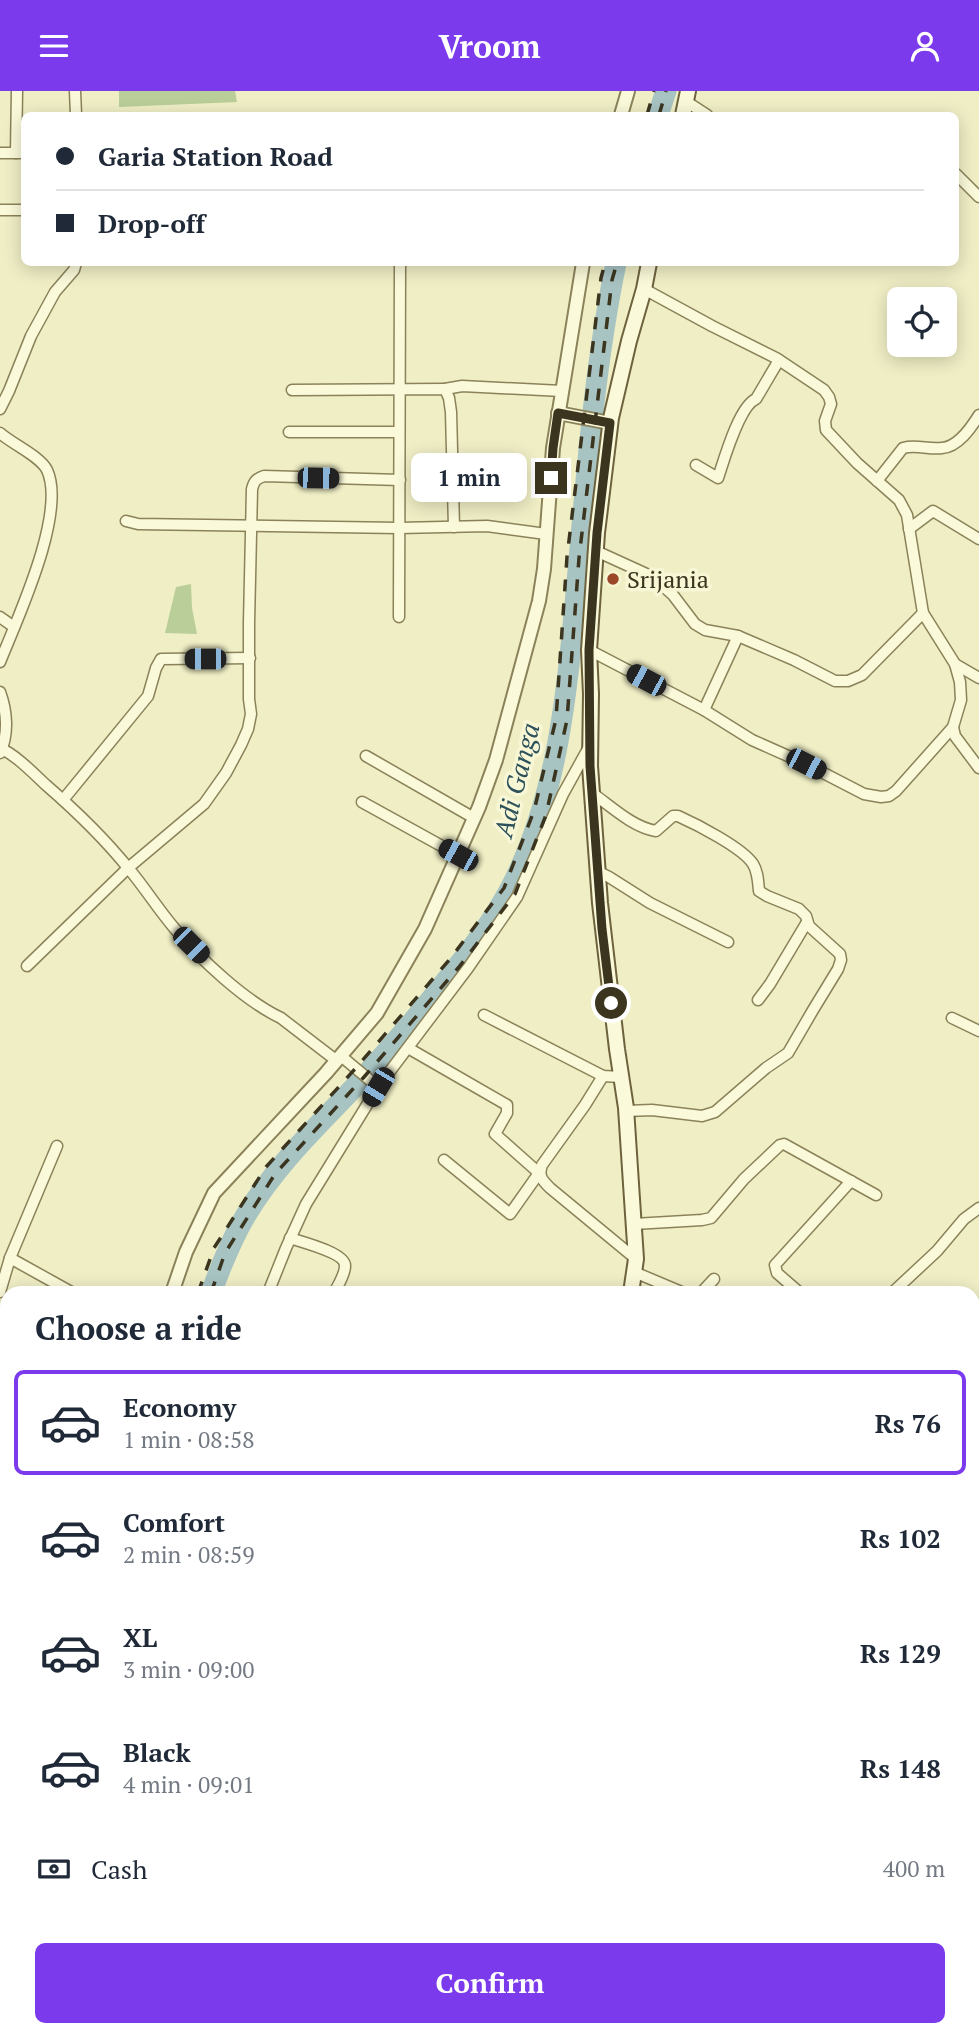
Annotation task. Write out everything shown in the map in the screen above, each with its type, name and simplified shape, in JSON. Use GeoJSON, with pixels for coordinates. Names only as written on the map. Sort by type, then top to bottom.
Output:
{"type":"FeatureCollection","features":[{"type":"Feature","properties":{"kind":"main road"},"geometry":{"type":"LineString","coordinates":[[632,1286],[635,1266],[634,1223],[626,1111],[602,929],[592,793],[589,650],[596,551],[610,423],[648,266]]}},
{"type":"Feature","properties":{"kind":"street"},"geometry":{"type":"LineString","coordinates":[[0,153],[20,153],[16,91]]}},
{"type":"Feature","properties":{"kind":"street"},"geometry":{"type":"LineString","coordinates":[[75,91],[76,112]]}},
{"type":"Feature","properties":{"kind":"street"},"geometry":{"type":"LineString","coordinates":[[622,112],[628,91]]}},
{"type":"Feature","properties":{"kind":"street"},"geometry":{"type":"LineString","coordinates":[[686,103],[702,112]]}},
{"type":"Feature","properties":{"kind":"street"},"geometry":{"type":"LineString","coordinates":[[959,177],[979,197]]}},
{"type":"Feature","properties":{"kind":"street"},"geometry":{"type":"LineString","coordinates":[[0,210],[21,210]]}},
{"type":"Feature","properties":{"kind":"street"},"geometry":{"type":"LineString","coordinates":[[0,409],[3,395],[31,336],[55,292],[75,266]]}},
{"type":"Feature","properties":{"kind":"street"},"geometry":{"type":"LineString","coordinates":[[399,617],[400,266]]}},
{"type":"Feature","properties":{"kind":"street"},"geometry":{"type":"LineString","coordinates":[[174,1286],[186,1252],[214,1193],[377,1013],[425,929],[474,818],[496,760],[526,652],[542,580],[553,448],[583,266]]}},
{"type":"Feature","properties":{"kind":"street"},"geometry":{"type":"LineString","coordinates":[[589,650],[704,710],[752,740],[864,794],[881,797],[896,792],[953,727],[961,700],[956,664],[923,613],[907,515],[899,500],[857,463],[826,430],[825,421],[831,404],[824,390],[779,360],[644,289]]}},
{"type":"Feature","properties":{"kind":"street"},"geometry":{"type":"LineString","coordinates":[[696,465],[718,478],[736,428],[750,401],[756,398],[779,360]]}},
{"type":"Feature","properties":{"kind":"street"},"geometry":{"type":"LineString","coordinates":[[292,390],[445,389],[462,386],[562,391]]}},
{"type":"Feature","properties":{"kind":"street"},"geometry":{"type":"LineString","coordinates":[[445,389],[451,412],[454,527]]}},
{"type":"Feature","properties":{"kind":"street"},"geometry":{"type":"LineString","coordinates":[[558,413],[610,423]]}},
{"type":"Feature","properties":{"kind":"street"},"geometry":{"type":"LineString","coordinates":[[877,481],[903,448],[917,446],[944,449],[962,437],[979,415]]}},
{"type":"Feature","properties":{"kind":"street"},"geometry":{"type":"LineString","coordinates":[[289,432],[400,432]]}},
{"type":"Feature","properties":{"kind":"street"},"geometry":{"type":"LineString","coordinates":[[0,433],[46,469],[51,494],[46,537],[32,587],[0,662]]}},
{"type":"Feature","properties":{"kind":"street"},"geometry":{"type":"LineString","coordinates":[[27,966],[128,868],[204,804],[226,773],[241,745],[250,721],[252,489],[258,478],[400,480]]}},
{"type":"Feature","properties":{"kind":"street"},"geometry":{"type":"LineString","coordinates":[[909,529],[933,511],[979,539]]}},
{"type":"Feature","properties":{"kind":"street"},"geometry":{"type":"LineString","coordinates":[[126,520],[138,524],[252,527],[487,526],[546,534]]}},
{"type":"Feature","properties":{"kind":"street"},"geometry":{"type":"LineString","coordinates":[[596,551],[653,577],[673,594],[695,624],[705,630],[738,636],[835,681],[848,681],[862,675],[923,613]]}},
{"type":"Feature","properties":{"kind":"street"},"geometry":{"type":"LineString","coordinates":[[0,617],[14,627]]}},
{"type":"Feature","properties":{"kind":"street"},"geometry":{"type":"LineString","coordinates":[[704,710],[738,636]]}},
{"type":"Feature","properties":{"kind":"street"},"geometry":{"type":"LineString","coordinates":[[63,800],[148,696],[161,659],[250,659]]}},
{"type":"Feature","properties":{"kind":"street"},"geometry":{"type":"LineString","coordinates":[[956,664],[979,678]]}},
{"type":"Feature","properties":{"kind":"street"},"geometry":{"type":"LineString","coordinates":[[0,692],[6,718],[1,750],[87,821],[176,930],[235,987],[378,1087]]}},
{"type":"Feature","properties":{"kind":"street"},"geometry":{"type":"LineString","coordinates":[[953,727],[955,736],[979,768]]}},
{"type":"Feature","properties":{"kind":"street"},"geometry":{"type":"LineString","coordinates":[[271,1286],[306,1205],[378,1087],[468,968],[517,897],[563,794],[591,744]]}},
{"type":"Feature","properties":{"kind":"street"},"geometry":{"type":"LineString","coordinates":[[366,756],[474,818]]}},
{"type":"Feature","properties":{"kind":"street"},"geometry":{"type":"LineString","coordinates":[[592,793],[648,830],[656,831],[673,816],[678,816],[720,838],[750,859],[757,874],[759,891],[799,909],[806,916],[807,922],[840,954],[841,960],[789,1053],[766,1068],[715,1112],[702,1116],[652,1110],[626,1111]]}},
{"type":"Feature","properties":{"kind":"street"},"geometry":{"type":"LineString","coordinates":[[362,802],[458,855]]}},
{"type":"Feature","properties":{"kind":"street"},"geometry":{"type":"LineString","coordinates":[[599,872],[650,903],[728,942]]}},
{"type":"Feature","properties":{"kind":"street"},"geometry":{"type":"LineString","coordinates":[[758,1000],[807,922]]}},
{"type":"Feature","properties":{"kind":"street"},"geometry":{"type":"LineString","coordinates":[[484,1015],[603,1076],[621,1077]]}},
{"type":"Feature","properties":{"kind":"street"},"geometry":{"type":"LineString","coordinates":[[952,1018],[979,1031]]}},
{"type":"Feature","properties":{"kind":"street"},"geometry":{"type":"LineString","coordinates":[[408,1048],[507,1105],[507,1113],[495,1134],[635,1266],[671,1286]]}},
{"type":"Feature","properties":{"kind":"street"},"geometry":{"type":"LineString","coordinates":[[444,1160],[510,1214],[603,1076]]}},
{"type":"Feature","properties":{"kind":"street"},"geometry":{"type":"LineString","coordinates":[[634,1223],[710,1218],[744,1179],[784,1144],[876,1195]]}},
{"type":"Feature","properties":{"kind":"street"},"geometry":{"type":"LineString","coordinates":[[2,1286],[10,1258],[57,1146]]}},
{"type":"Feature","properties":{"kind":"street"},"geometry":{"type":"LineString","coordinates":[[792,1286],[777,1273],[775,1265],[851,1181]]}},
{"type":"Feature","properties":{"kind":"street"},"geometry":{"type":"LineString","coordinates":[[900,1286],[937,1251],[964,1219],[979,1208]]}},
{"type":"Feature","properties":{"kind":"street"},"geometry":{"type":"LineString","coordinates":[[290,1238],[337,1255],[344,1261],[346,1265],[337,1286]]}},
{"type":"Feature","properties":{"kind":"street"},"geometry":{"type":"LineString","coordinates":[[10,1258],[60,1286]]}},
{"type":"Feature","properties":{"kind":"street"},"geometry":{"type":"LineString","coordinates":[[708,1286],[715,1279]]}},
{"type":"Feature","properties":{"kind":"green space"},"geometry":{"type":"Polygon","coordinates":[[[119,91],[235,91],[237,102],[119,107],[119,91]]]}},
{"type":"Feature","properties":{"kind":"green space"},"geometry":{"type":"Polygon","coordinates":[[[191,584],[197,634],[165,633],[176,587],[191,584]]]}},
{"type":"Feature","properties":{"kind":"waterway","name":"Adi Ganga"},"geometry":{"type":"LineString","coordinates":[[659,112],[666,91]]}},
{"type":"Feature","properties":{"kind":"waterway","name":"Adi Ganga"},"geometry":{"type":"LineString","coordinates":[[214,1286],[231,1244],[257,1198],[293,1153],[384,1055],[462,961],[503,902],[527,852],[551,774],[566,693],[592,416],[615,266]]}},
{"type":"Feature","properties":{"kind":"railway"},"geometry":{"type":"LineString","coordinates":[[648,112],[654,91]]}},
{"type":"Feature","properties":{"kind":"railway"},"geometry":{"type":"LineString","coordinates":[[660,112],[666,91]]}},
{"type":"Feature","properties":{"kind":"railway"},"geometry":{"type":"LineString","coordinates":[[200,1286],[214,1248],[266,1167],[450,959],[504,888],[534,811],[556,719],[567,557],[604,266]]}},
{"type":"Feature","properties":{"kind":"railway"},"geometry":{"type":"LineString","coordinates":[[213,1286],[225,1253],[275,1174],[459,967],[515,894],[546,815],[567,720],[579,558],[612,280],[616,266]]}},
{"type":"Feature","properties":{"kind":"place","name":"Srijania"},"geometry":{"type":"Point","coordinates":[613,579]}},
{"type":"Feature","properties":{"kind":"route"},"geometry":{"type":"LineString","coordinates":[[551,478],[558,413],[610,423],[597,533],[589,650],[590,766],[602,929],[611,1003]]}}]}
